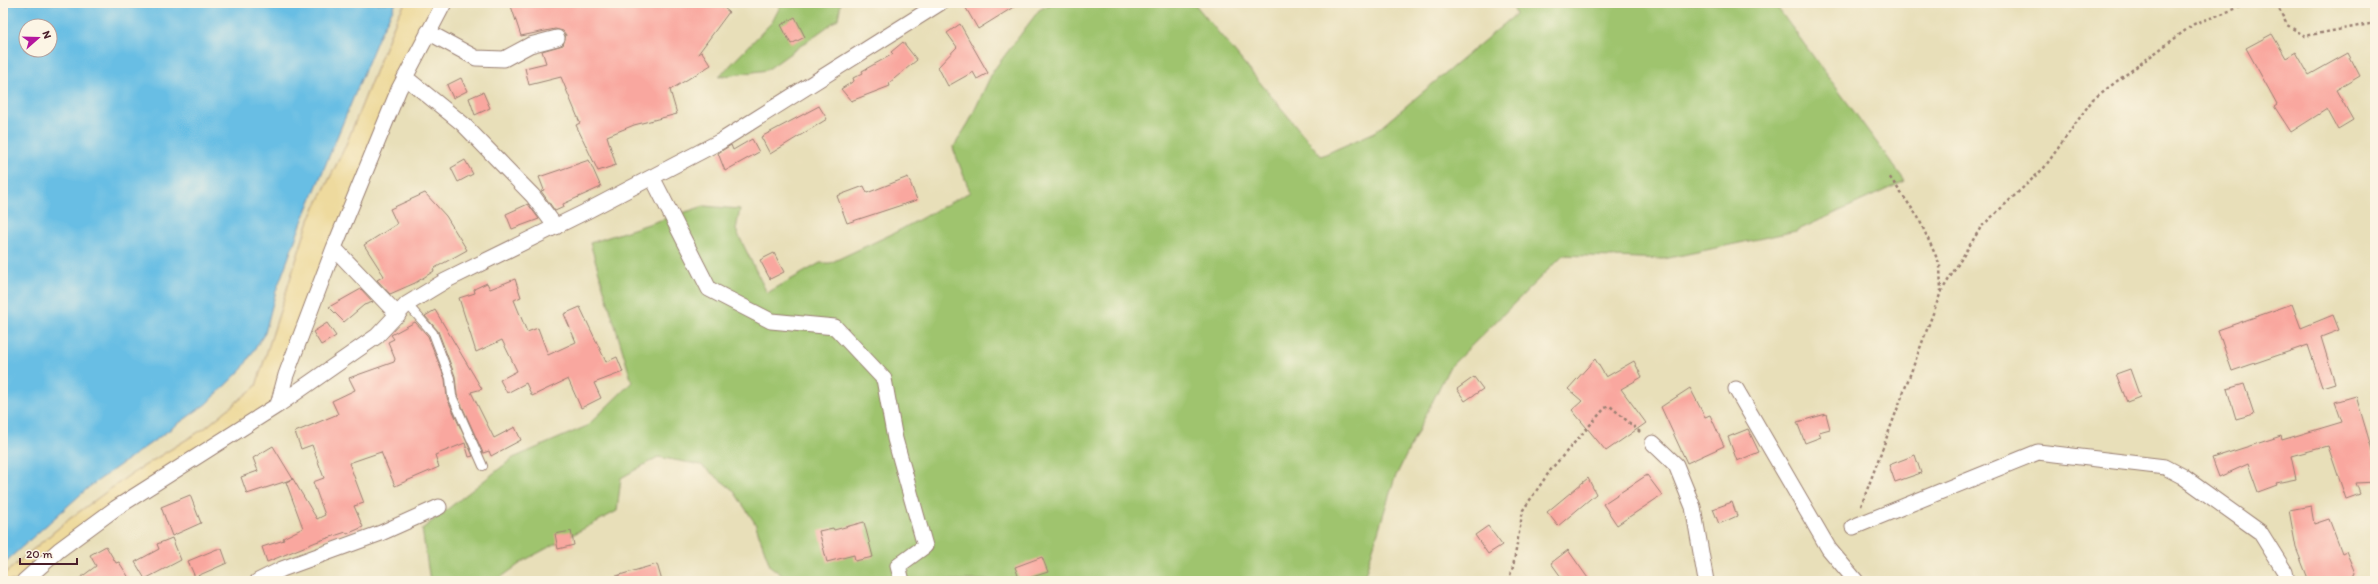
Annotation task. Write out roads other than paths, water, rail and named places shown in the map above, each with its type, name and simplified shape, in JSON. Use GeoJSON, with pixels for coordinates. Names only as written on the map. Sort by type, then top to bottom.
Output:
{"type":"FeatureCollection","features":[{"type":"Feature","properties":{"kind":"street"},"geometry":{"type":"LineString","coordinates":[[278,405],[286,375],[334,248],[405,77],[444,3]]}},
{"type":"Feature","properties":{"kind":"street"},"geometry":{"type":"LineString","coordinates":[[24,581],[59,550],[116,508],[278,405],[377,336],[403,310],[445,281],[652,177],[728,136],[940,3]]}},
{"type":"Feature","properties":{"kind":"street"},"geometry":{"type":"LineString","coordinates":[[428,32],[476,58],[504,59],[530,45],[557,38]]}},
{"type":"Feature","properties":{"kind":"street"},"geometry":{"type":"LineString","coordinates":[[405,77],[463,124],[533,196],[556,226]]}},
{"type":"Feature","properties":{"kind":"street"},"geometry":{"type":"LineString","coordinates":[[652,177],[709,289],[771,321],[835,327],[884,379],[895,439],[925,546],[898,566],[902,581]]}},
{"type":"Feature","properties":{"kind":"street"},"geometry":{"type":"LineString","coordinates":[[334,248],[403,310]]}},
{"type":"Feature","properties":{"kind":"street"},"geometry":{"type":"LineString","coordinates":[[1736,389],[1829,549],[1856,581]]}},
{"type":"Feature","properties":{"kind":"street"},"geometry":{"type":"LineString","coordinates":[[1653,443],[1676,465],[1693,507],[1706,581]]}},
{"type":"Feature","properties":{"kind":"street"},"geometry":{"type":"LineString","coordinates":[[1853,527],[2038,452],[2165,467],[2182,476],[2260,532],[2285,572],[2287,581]]}},
{"type":"Feature","properties":{"kind":"street"},"geometry":{"type":"LineString","coordinates":[[258,581],[282,569],[380,533],[439,507]]}},
{"type":"Feature","properties":{"kind":"street"},"geometry":{"type":"LineString","coordinates":[[1839,581],[1840,563]]}},
{"type":"Feature","properties":{"kind":"lane"},"geometry":{"type":"LineString","coordinates":[[403,310],[432,333],[450,378],[452,396],[483,466]]}},
{"type":"Feature","properties":{"kind":"water"},"geometry":{"type":"Polygon","coordinates":[[[3,3],[396,3],[379,36],[303,219],[276,291],[265,333],[242,369],[206,404],[89,487],[3,564],[3,3]]]}}]}
